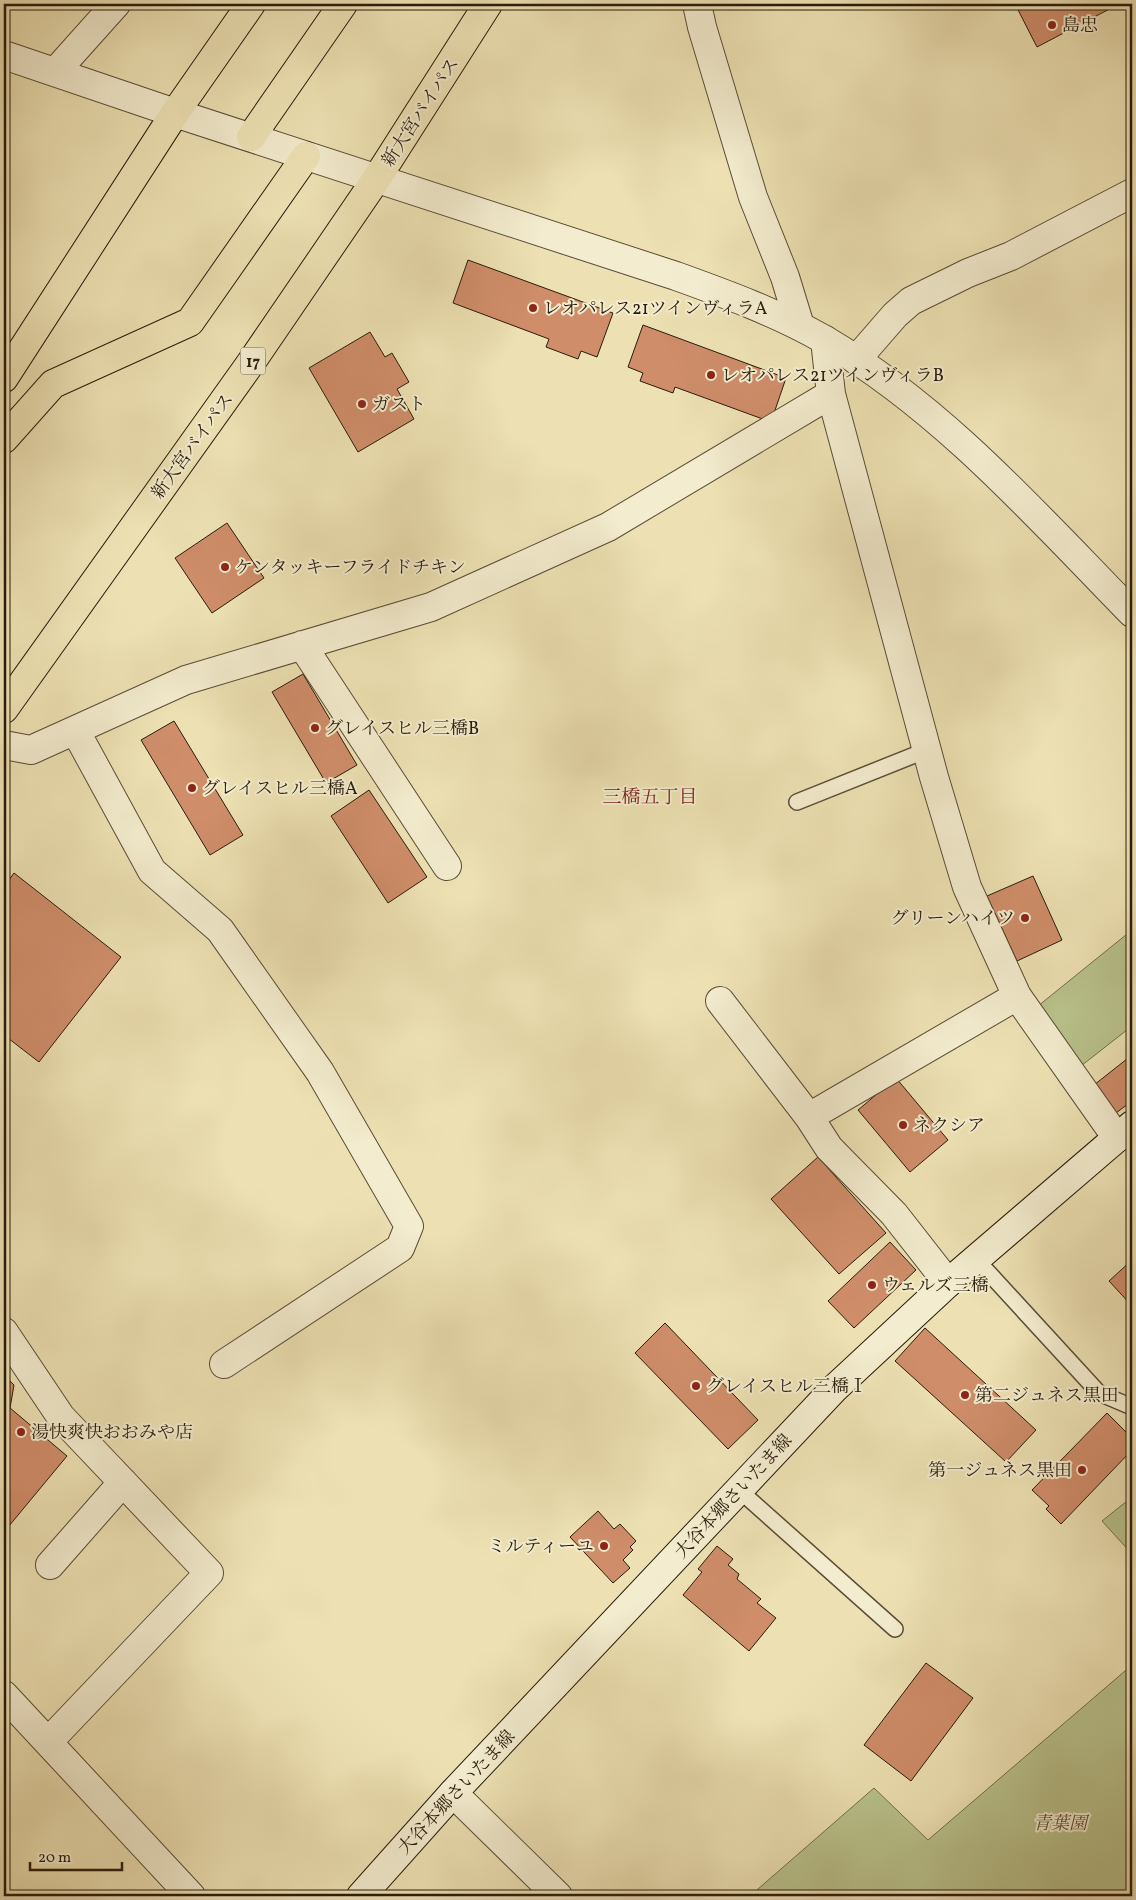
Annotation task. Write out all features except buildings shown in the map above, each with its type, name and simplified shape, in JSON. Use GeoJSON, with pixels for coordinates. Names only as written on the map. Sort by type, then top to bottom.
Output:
{"type":"FeatureCollection","features":[{"type":"Feature","properties":{"kind":"highway"},"geometry":{"type":"LineString","coordinates":[[4,378],[175,113],[251,4]]}},
{"type":"Feature","properties":{"kind":"highway"},"geometry":{"type":"LineString","coordinates":[[251,137],[344,4]]}},
{"type":"Feature","properties":{"kind":"highway","name":"新大宮バイパス"},"geometry":{"type":"LineString","coordinates":[[4,709],[250,364],[377,178],[488,4]]}},
{"type":"Feature","properties":{"kind":"highway"},"geometry":{"type":"LineString","coordinates":[[4,439],[53,384],[190,322],[306,156]]}},
{"type":"Feature","properties":{"kind":"street"},"geometry":{"type":"LineString","coordinates":[[56,72],[116,4]]}},
{"type":"Feature","properties":{"kind":"street"},"geometry":{"type":"LineString","coordinates":[[697,4],[702,28],[753,197],[785,277],[800,326]]}},
{"type":"Feature","properties":{"kind":"street"},"geometry":{"type":"LineString","coordinates":[[4,55],[175,113],[676,276],[731,296],[800,326],[856,360],[926,412],[982,461],[1132,613]]}},
{"type":"Feature","properties":{"kind":"street"},"geometry":{"type":"LineString","coordinates":[[856,360],[895,314],[911,301],[968,273],[1011,256],[1132,193]]}},
{"type":"Feature","properties":{"kind":"street"},"geometry":{"type":"LineString","coordinates":[[825,340],[831,394],[927,750],[967,887],[1017,996],[1125,1131]]}},
{"type":"Feature","properties":{"kind":"street"},"geometry":{"type":"LineString","coordinates":[[4,745],[31,750],[186,680],[430,607],[608,527],[831,394]]}},
{"type":"Feature","properties":{"kind":"street"},"geometry":{"type":"LineString","coordinates":[[302,645],[447,866]]}},
{"type":"Feature","properties":{"kind":"street"},"geometry":{"type":"LineString","coordinates":[[75,730],[152,872],[220,930],[320,1072],[409,1226],[400,1248],[224,1364]]}},
{"type":"Feature","properties":{"kind":"street"},"geometry":{"type":"LineString","coordinates":[[809,1116],[1017,996]]}},
{"type":"Feature","properties":{"kind":"street"},"geometry":{"type":"LineString","coordinates":[[720,1001],[809,1116],[829,1148],[894,1214],[948,1283]]}},
{"type":"Feature","properties":{"kind":"street","name":"大谷本郷さいたま線"},"geometry":{"type":"LineString","coordinates":[[361,1896],[453,1793],[835,1388],[948,1283],[1125,1131]]}},
{"type":"Feature","properties":{"kind":"street"},"geometry":{"type":"LineString","coordinates":[[4,1332],[61,1417],[209,1573],[48,1742]]}},
{"type":"Feature","properties":{"kind":"street"},"geometry":{"type":"LineString","coordinates":[[50,1565],[123,1482]]}},
{"type":"Feature","properties":{"kind":"street"},"geometry":{"type":"LineString","coordinates":[[4,1695],[191,1896]]}},
{"type":"Feature","properties":{"kind":"street"},"geometry":{"type":"LineString","coordinates":[[453,1793],[558,1896]]}},
{"type":"Feature","properties":{"kind":"lane"},"geometry":{"type":"LineString","coordinates":[[797,802],[927,750]]}},
{"type":"Feature","properties":{"kind":"lane"},"geometry":{"type":"LineString","coordinates":[[976,1259],[1099,1393],[1132,1407]]}},
{"type":"Feature","properties":{"kind":"lane"},"geometry":{"type":"LineString","coordinates":[[739,1490],[895,1629]]}},
{"type":"Feature","properties":{"kind":"green space"},"geometry":{"type":"Polygon","coordinates":[[[1132,930],[1132,1026],[1081,1066],[1038,1006],[1132,930]]]}},
{"type":"Feature","properties":{"kind":"green space"},"geometry":{"type":"Polygon","coordinates":[[[1132,1497],[1132,1554],[1102,1521],[1132,1497]]]}},
{"type":"Feature","properties":{"kind":"green space","name":"青葉園"},"geometry":{"type":"Polygon","coordinates":[[[1132,1665],[1132,1896],[750,1896],[874,1788],[928,1840],[1132,1665]]]}},
{"type":"Feature","properties":{"kind":"place","name":"島忠"},"geometry":{"type":"Point","coordinates":[1052,25]}},
{"type":"Feature","properties":{"kind":"place","name":"レオパレス21ツインヴィラA"},"geometry":{"type":"Point","coordinates":[533,308]}},
{"type":"Feature","properties":{"kind":"place","name":"レオパレス21ツインヴィラB"},"geometry":{"type":"Point","coordinates":[711,375]}},
{"type":"Feature","properties":{"kind":"place","name":"ガスト"},"geometry":{"type":"Point","coordinates":[362,404]}},
{"type":"Feature","properties":{"kind":"place","name":"ケンタッキーフライドチキン"},"geometry":{"type":"Point","coordinates":[225,567]}},
{"type":"Feature","properties":{"kind":"place","name":"グレイスヒル三橋B"},"geometry":{"type":"Point","coordinates":[315,728]}},
{"type":"Feature","properties":{"kind":"place","name":"グレイスヒル三橋A"},"geometry":{"type":"Point","coordinates":[192,788]}},
{"type":"Feature","properties":{"kind":"place","name":"グリーンハイツ"},"geometry":{"type":"Point","coordinates":[1025,918]}},
{"type":"Feature","properties":{"kind":"place","name":"ネクシア"},"geometry":{"type":"Point","coordinates":[903,1125]}},
{"type":"Feature","properties":{"kind":"place","name":"ウェルズ三橋"},"geometry":{"type":"Point","coordinates":[872,1285]}},
{"type":"Feature","properties":{"kind":"place","name":"グレイスヒル三橋Ⅰ"},"geometry":{"type":"Point","coordinates":[696,1386]}},
{"type":"Feature","properties":{"kind":"place","name":"第二ジュネス黒田"},"geometry":{"type":"Point","coordinates":[965,1395]}},
{"type":"Feature","properties":{"kind":"place","name":"湯快爽快おおみや店"},"geometry":{"type":"Point","coordinates":[21,1432]}},
{"type":"Feature","properties":{"kind":"place","name":"第一ジュネス黒田"},"geometry":{"type":"Point","coordinates":[1082,1470]}},
{"type":"Feature","properties":{"kind":"place","name":"ミルティーユ"},"geometry":{"type":"Point","coordinates":[604,1546]}},
{"type":"Feature","properties":{"kind":"district","name":"三橋五丁目"},"geometry":{"type":"Point","coordinates":[650,796]}}]}
